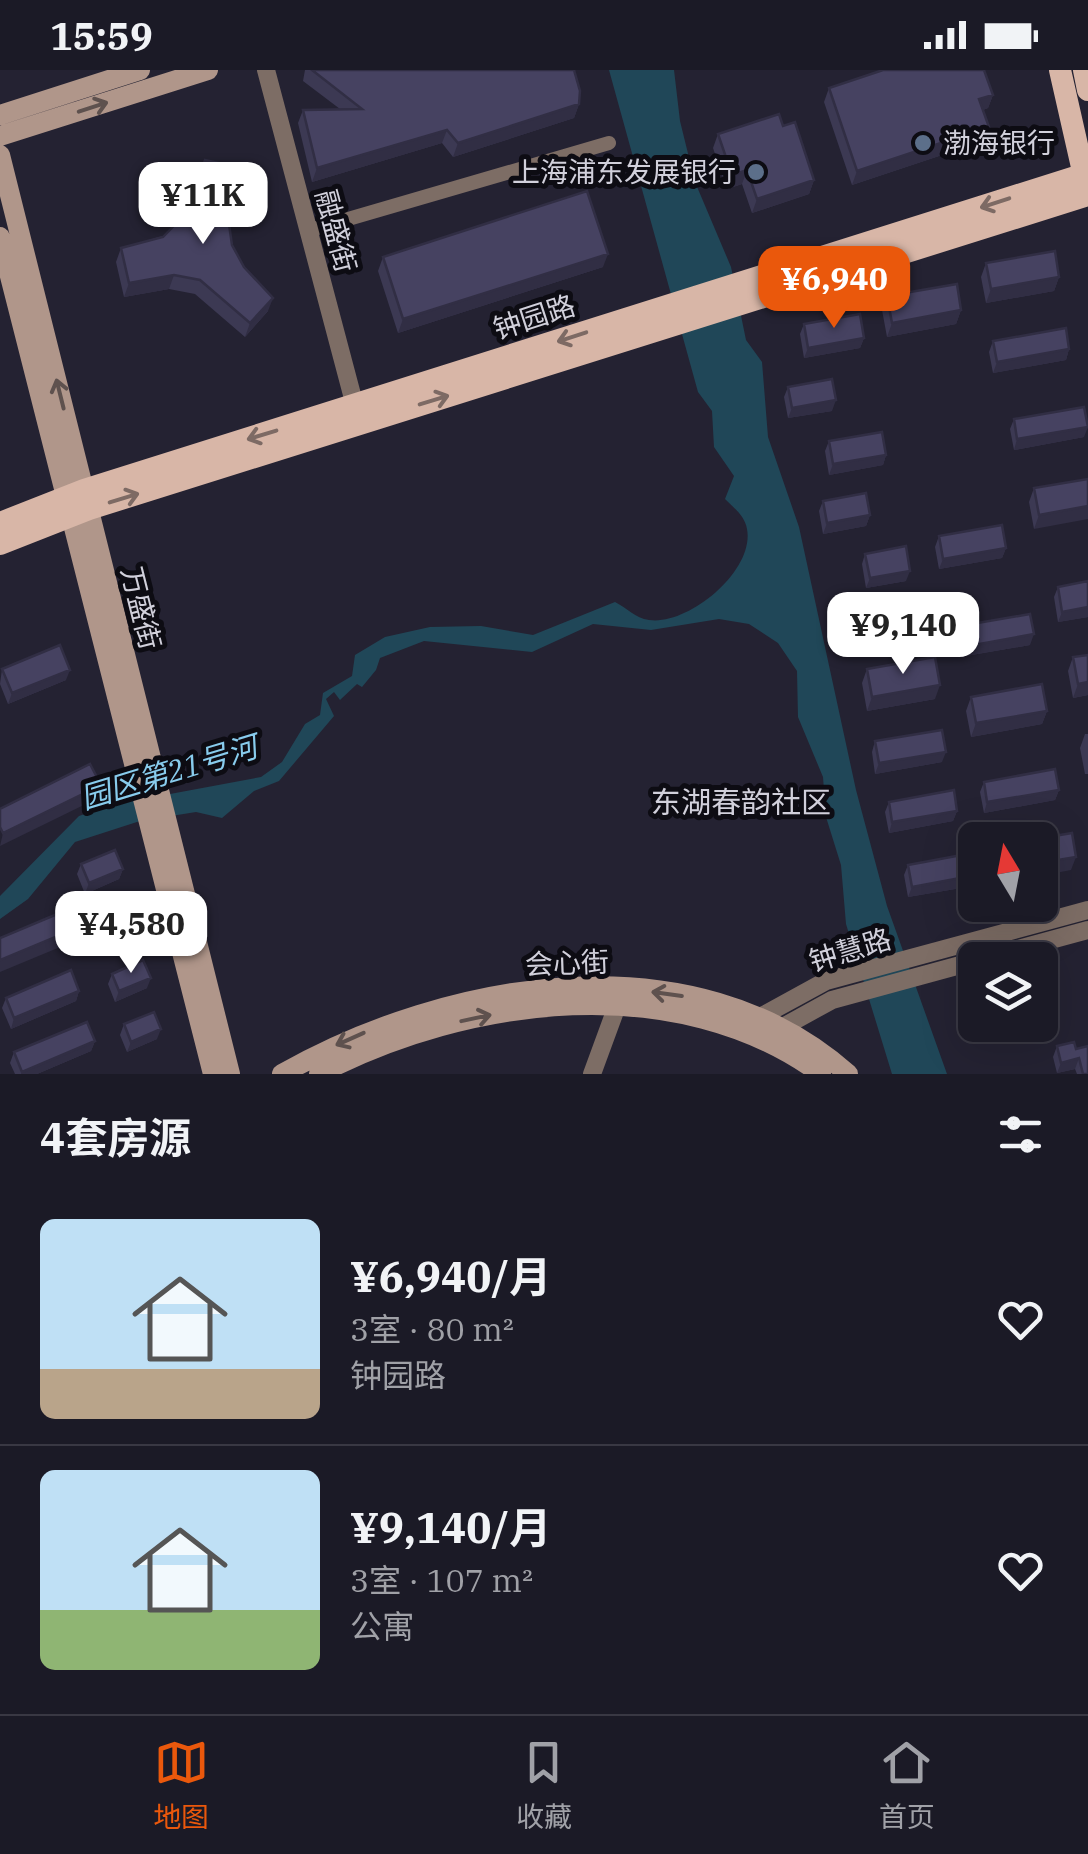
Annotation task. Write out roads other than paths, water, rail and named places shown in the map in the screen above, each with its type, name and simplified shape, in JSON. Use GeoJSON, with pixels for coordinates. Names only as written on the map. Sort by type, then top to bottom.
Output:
{"type":"FeatureCollection","features":[{"type":"Feature","properties":{"kind":"main road"},"geometry":{"type":"LineString","coordinates":[[0,114],[140,70]]}},
{"type":"Feature","properties":{"kind":"main road"},"geometry":{"type":"LineString","coordinates":[[0,136],[208,70]]}},
{"type":"Feature","properties":{"kind":"main road"},"geometry":{"type":"LineString","coordinates":[[1060,70],[1087,185]]}},
{"type":"Feature","properties":{"kind":"main road"},"geometry":{"type":"LineString","coordinates":[[1084,70],[1088,90]]}},
{"type":"Feature","properties":{"kind":"main road","name":"万盛街"},"geometry":{"type":"LineString","coordinates":[[0,155],[77,503],[157,821],[213,1074]]}},
{"type":"Feature","properties":{"kind":"main road","name":"钟园路"},"geometry":{"type":"LineString","coordinates":[[0,523],[77,503],[1087,185]]}},
{"type":"Feature","properties":{"kind":"main road","name":"万盛街"},"geometry":{"type":"LineString","coordinates":[[0,236],[77,503]]}},
{"type":"Feature","properties":{"kind":"main road","name":"钟园路"},"geometry":{"type":"LineString","coordinates":[[0,544],[77,503],[354,406],[668,317]]}},
{"type":"Feature","properties":{"kind":"main road","name":"万盛街"},"geometry":{"type":"LineString","coordinates":[[157,821],[230,1074]]}},
{"type":"Feature","properties":{"kind":"main road","name":"会心街"},"geometry":{"type":"LineString","coordinates":[[282,1074],[370,1030],[451,1004],[522,992],[690,998],[762,1016],[788,1028],[848,1074]]}},
{"type":"Feature","properties":{"kind":"main road","name":"会心街"},"geometry":{"type":"LineString","coordinates":[[319,1074],[389,1042],[488,1015],[620,998],[757,1038],[796,1056],[820,1074]]}},
{"type":"Feature","properties":{"kind":"street","name":"融盛街"},"geometry":{"type":"LineString","coordinates":[[266,70],[354,406]]}},
{"type":"Feature","properties":{"kind":"street"},"geometry":{"type":"LineString","coordinates":[[307,231],[610,143]]}},
{"type":"Feature","properties":{"kind":"street","name":"钟慧路"},"geometry":{"type":"LineString","coordinates":[[757,1038],[788,1028],[865,981],[1088,910]]}},
{"type":"Feature","properties":{"kind":"street","name":"钟慧路"},"geometry":{"type":"LineString","coordinates":[[1043,942],[1088,930]]}},
{"type":"Feature","properties":{"kind":"street","name":"钟慧路"},"geometry":{"type":"LineString","coordinates":[[909,969],[958,962]]}},
{"type":"Feature","properties":{"kind":"street","name":"钟慧路"},"geometry":{"type":"LineString","coordinates":[[762,1016],[826,981],[865,981]]}},
{"type":"Feature","properties":{"kind":"street"},"geometry":{"type":"LineString","coordinates":[[592,1074],[620,998]]}},
{"type":"Feature","properties":{"kind":"street"},"geometry":{"type":"LineString","coordinates":[[757,1038],[762,1016]]}},
{"type":"Feature","properties":{"kind":"water"},"geometry":{"type":"Polygon","coordinates":[[[609,70],[674,70],[680,121],[695,182],[731,267],[746,340],[762,362],[768,437],[799,527],[856,790],[887,906],[947,1074],[892,1074],[846,924],[841,865],[826,817],[823,777],[798,717],[797,671],[778,643],[749,624],[719,619],[651,630],[593,624],[532,652],[424,641],[380,658],[362,687],[357,684],[340,700],[334,692],[326,699],[334,716],[279,781],[254,791],[222,818],[196,812],[140,821],[75,842],[28,899],[0,919],[0,896],[79,816],[111,805],[261,777],[282,762],[305,724],[320,715],[323,693],[352,676],[355,655],[385,637],[430,627],[481,626],[533,635],[615,602],[644,619],[665,620],[699,605],[730,578],[747,545],[746,524],[725,499],[734,476],[714,447],[712,411],[698,392],[609,70]]]}},
{"type":"Feature","properties":{"kind":"place","name":"渤海银行"},"geometry":{"type":"Point","coordinates":[923,143]}},
{"type":"Feature","properties":{"kind":"place","name":"上海浦东发展银行"},"geometry":{"type":"Point","coordinates":[756,172]}},
{"type":"Feature","properties":{"kind":"district","name":"东湖春韵社区"},"geometry":{"type":"Point","coordinates":[741,803]}},
{"type":"Feature","properties":{"kind":"water label","name":"园区第21号河"},"geometry":{"type":"Point","coordinates":[169,773]}}]}
